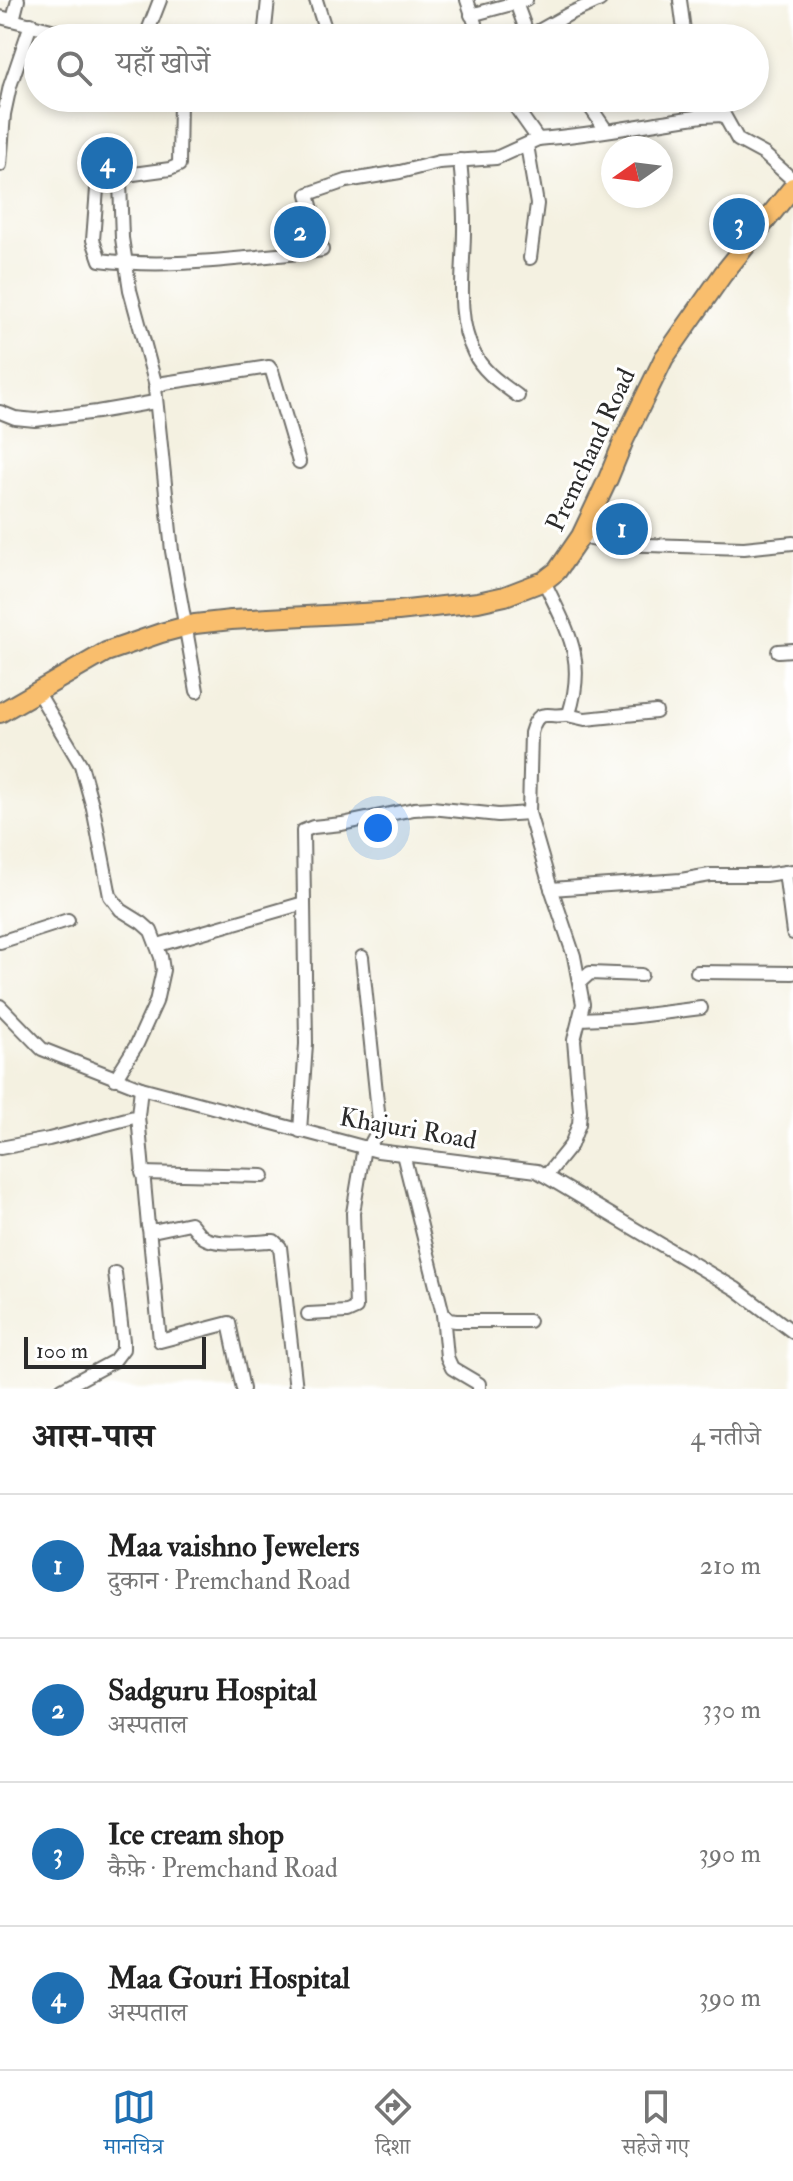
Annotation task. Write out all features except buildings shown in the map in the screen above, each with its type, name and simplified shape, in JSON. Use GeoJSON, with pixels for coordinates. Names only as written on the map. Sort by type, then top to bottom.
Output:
{"type":"FeatureCollection","features":[{"type":"Feature","properties":{"kind":"highway","name":"Premchand Road"},"geometry":{"type":"LineString","coordinates":[[546,586],[581,536],[664,358],[723,274],[793,187]]}},
{"type":"Feature","properties":{"kind":"highway","name":"Premchand Road"},"geometry":{"type":"LineString","coordinates":[[0,713],[106,652],[231,620],[398,611],[478,602],[563,579],[591,539],[645,417],[671,370],[728,279],[793,200]]}},
{"type":"Feature","properties":{"kind":"street"},"geometry":{"type":"LineString","coordinates":[[18,0],[6,19],[31,24]]}},
{"type":"Feature","properties":{"kind":"street"},"geometry":{"type":"LineString","coordinates":[[149,24],[160,0]]}},
{"type":"Feature","properties":{"kind":"street"},"geometry":{"type":"LineString","coordinates":[[265,24],[268,0]]}},
{"type":"Feature","properties":{"kind":"street"},"geometry":{"type":"LineString","coordinates":[[316,0],[324,24]]}},
{"type":"Feature","properties":{"kind":"street"},"geometry":{"type":"LineString","coordinates":[[467,0],[475,24]]}},
{"type":"Feature","properties":{"kind":"street"},"geometry":{"type":"LineString","coordinates":[[553,24],[600,0]]}},
{"type":"Feature","properties":{"kind":"street"},"geometry":{"type":"LineString","coordinates":[[680,0],[683,24]]}},
{"type":"Feature","properties":{"kind":"street"},"geometry":{"type":"LineString","coordinates":[[471,15],[519,1],[525,24]]}},
{"type":"Feature","properties":{"kind":"street"},"geometry":{"type":"LineString","coordinates":[[0,165],[4,114],[24,45]]}},
{"type":"Feature","properties":{"kind":"street"},"geometry":{"type":"LineString","coordinates":[[180,112],[179,165],[126,175],[121,179],[122,238],[130,290],[156,386],[155,402],[172,551],[197,691]]}},
{"type":"Feature","properties":{"kind":"street"},"geometry":{"type":"LineString","coordinates":[[516,112],[532,142],[537,204],[530,258]]}},
{"type":"Feature","properties":{"kind":"street"},"geometry":{"type":"LineString","coordinates":[[594,112],[606,130]]}},
{"type":"Feature","properties":{"kind":"street"},"geometry":{"type":"LineString","coordinates":[[701,112],[702,116]]}},
{"type":"Feature","properties":{"kind":"street"},"geometry":{"type":"LineString","coordinates":[[97,189],[93,240],[100,260],[126,263],[249,258],[322,250],[308,194],[346,181],[439,162],[496,158],[532,142],[702,116],[724,115],[738,140],[764,154],[793,180]]}},
{"type":"Feature","properties":{"kind":"street"},"geometry":{"type":"LineString","coordinates":[[460,160],[464,223],[464,320],[468,337],[479,363],[518,396]]}},
{"type":"Feature","properties":{"kind":"street"},"geometry":{"type":"LineString","coordinates":[[156,386],[269,367],[299,462]]}},
{"type":"Feature","properties":{"kind":"street"},"geometry":{"type":"LineString","coordinates":[[0,412],[15,418],[35,420],[155,402]]}},
{"type":"Feature","properties":{"kind":"street"},"geometry":{"type":"LineString","coordinates":[[591,539],[616,544],[744,548],[793,543]]}},
{"type":"Feature","properties":{"kind":"street"},"geometry":{"type":"LineString","coordinates":[[546,586],[566,627],[576,658],[577,676],[571,711],[567,715]]}},
{"type":"Feature","properties":{"kind":"street"},"geometry":{"type":"LineString","coordinates":[[778,651],[793,650]]}},
{"type":"Feature","properties":{"kind":"street"},"geometry":{"type":"LineString","coordinates":[[37,691],[81,765],[93,808],[110,896],[121,910],[151,931],[158,945],[163,970],[156,1002],[137,1044],[115,1079]]}},
{"type":"Feature","properties":{"kind":"street"},"geometry":{"type":"LineString","coordinates":[[546,1176],[571,1145],[579,1124],[574,1049],[575,1031],[583,1004],[574,956],[529,813],[531,733],[535,719],[541,715],[585,719],[656,712]]}},
{"type":"Feature","properties":{"kind":"street"},"geometry":{"type":"LineString","coordinates":[[300,1131],[306,1044],[302,834],[307,828],[350,823],[414,809],[498,815],[529,813]]}},
{"type":"Feature","properties":{"kind":"street"},"geometry":{"type":"LineString","coordinates":[[551,889],[681,880],[710,875],[789,872],[793,933]]}},
{"type":"Feature","properties":{"kind":"street"},"geometry":{"type":"LineString","coordinates":[[158,945],[304,903]]}},
{"type":"Feature","properties":{"kind":"street"},"geometry":{"type":"LineString","coordinates":[[0,942],[68,920]]}},
{"type":"Feature","properties":{"kind":"street"},"geometry":{"type":"LineString","coordinates":[[308,1314],[347,1312],[356,1308],[353,1213],[366,1148],[375,1136],[379,1121],[362,957]]}},
{"type":"Feature","properties":{"kind":"street"},"geometry":{"type":"LineString","coordinates":[[697,972],[793,973]]}},
{"type":"Feature","properties":{"kind":"street"},"geometry":{"type":"LineString","coordinates":[[580,982],[590,973],[641,975]]}},
{"type":"Feature","properties":{"kind":"street","name":"Khajuri Road"},"geometry":{"type":"LineString","coordinates":[[0,1006],[42,1049],[141,1088],[366,1148],[537,1171],[736,1289],[793,1332]]}},
{"type":"Feature","properties":{"kind":"street"},"geometry":{"type":"LineString","coordinates":[[579,1019],[629,1017],[701,1008]]}},
{"type":"Feature","properties":{"kind":"street"},"geometry":{"type":"LineString","coordinates":[[141,1088],[138,1116],[142,1173],[160,1341],[229,1323],[243,1389]]}},
{"type":"Feature","properties":{"kind":"street"},"geometry":{"type":"LineString","coordinates":[[0,1148],[138,1116]]}},
{"type":"Feature","properties":{"kind":"street"},"geometry":{"type":"LineString","coordinates":[[403,1154],[443,1314],[447,1357],[452,1368],[479,1384],[479,1389]]}},
{"type":"Feature","properties":{"kind":"street"},"geometry":{"type":"LineString","coordinates":[[142,1173],[263,1176]]}},
{"type":"Feature","properties":{"kind":"street"},"geometry":{"type":"LineString","coordinates":[[149,1228],[157,1230],[191,1223],[203,1237],[213,1242],[269,1241],[278,1244],[282,1252],[296,1389]]}},
{"type":"Feature","properties":{"kind":"street"},"geometry":{"type":"LineString","coordinates":[[62,1389],[114,1361],[123,1349],[115,1273]]}},
{"type":"Feature","properties":{"kind":"street"},"geometry":{"type":"LineString","coordinates":[[443,1314],[449,1320],[456,1321],[529,1321]]}},
{"type":"Feature","properties":{"kind":"place","name":"Maa Gouri Hospital"},"geometry":{"type":"Point","coordinates":[107,163]}},
{"type":"Feature","properties":{"kind":"place","name":"Ice cream shop"},"geometry":{"type":"Point","coordinates":[739,224]}},
{"type":"Feature","properties":{"kind":"place","name":"Sadguru Hospital"},"geometry":{"type":"Point","coordinates":[300,232]}},
{"type":"Feature","properties":{"kind":"place","name":"Maa vaishno Jewelers"},"geometry":{"type":"Point","coordinates":[622,529]}}]}
